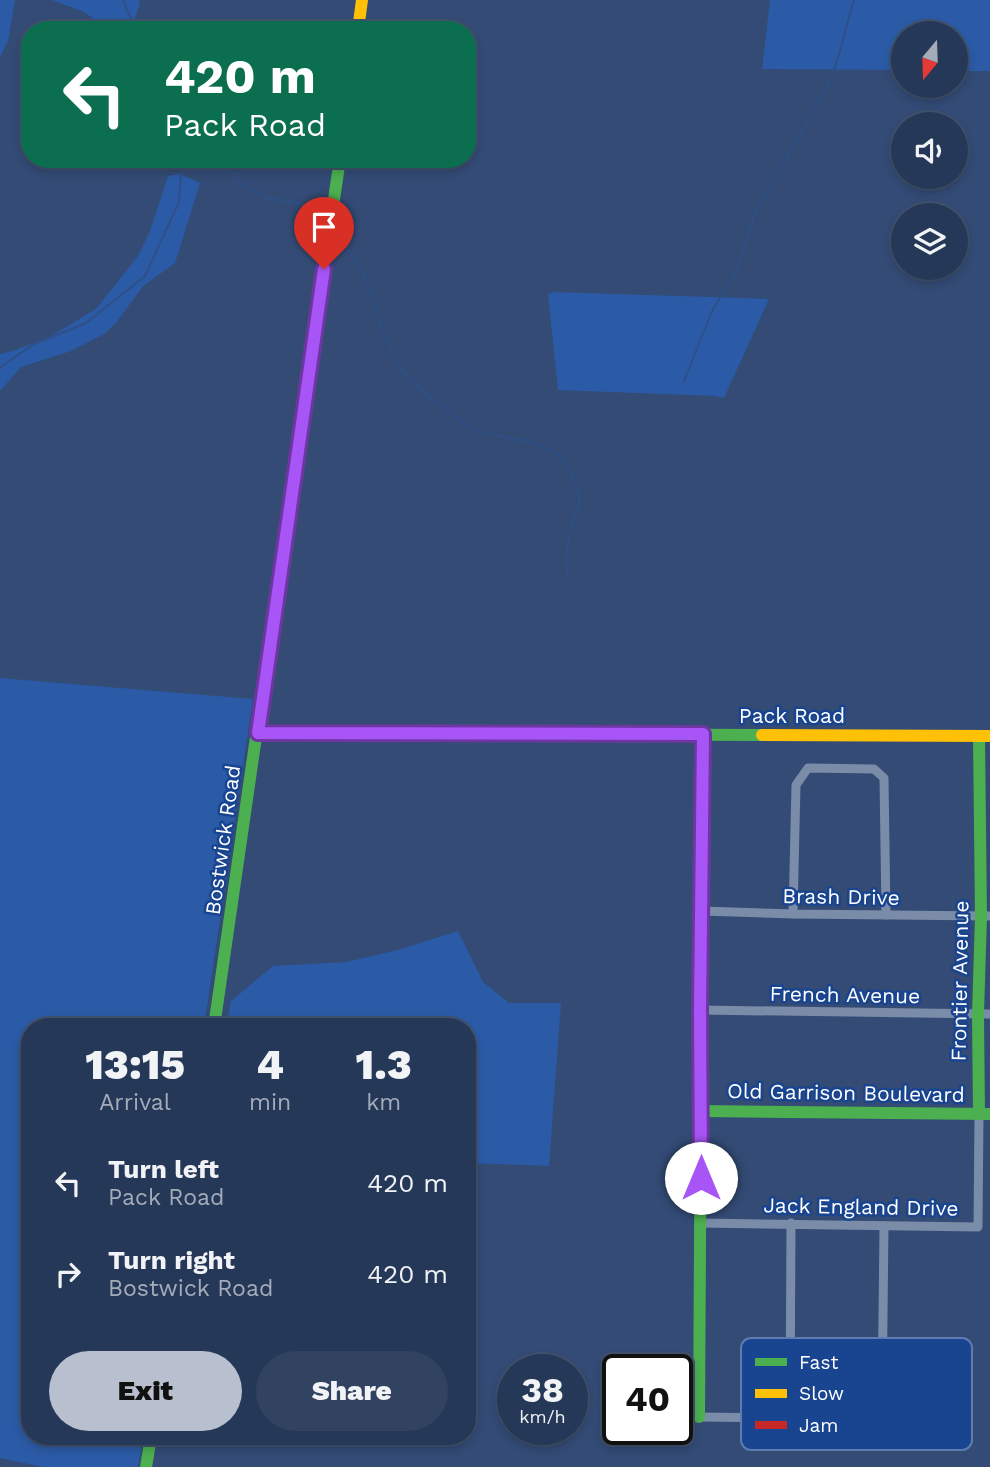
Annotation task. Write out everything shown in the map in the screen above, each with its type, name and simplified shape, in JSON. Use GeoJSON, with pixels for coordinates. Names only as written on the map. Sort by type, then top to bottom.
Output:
{"type":"FeatureCollection","features":[{"type":"Feature","properties":{"kind":"street"},"geometry":{"type":"LineString","coordinates":[[359,21],[362,0]]}},
{"type":"Feature","properties":{"kind":"street","name":"Bostwick Road"},"geometry":{"type":"LineString","coordinates":[[216,1018],[339,168]]}},
{"type":"Feature","properties":{"kind":"street","name":"Pack Road"},"geometry":{"type":"LineString","coordinates":[[258,733],[985,736]]}},
{"type":"Feature","properties":{"kind":"street"},"geometry":{"type":"LineString","coordinates":[[703,734],[699,1417],[741,1417]]}},
{"type":"Feature","properties":{"kind":"street","name":"Frontier Avenue"},"geometry":{"type":"LineString","coordinates":[[978,1227],[984,1114],[985,736]]}},
{"type":"Feature","properties":{"kind":"street"},"geometry":{"type":"LineString","coordinates":[[793,914],[796,786],[808,768],[821,768],[874,769],[884,778],[886,915]]}},
{"type":"Feature","properties":{"kind":"street","name":"Brash Drive"},"geometry":{"type":"LineString","coordinates":[[701,911],[986,916]]}},
{"type":"Feature","properties":{"kind":"street","name":"French Avenue"},"geometry":{"type":"LineString","coordinates":[[700,1010],[984,1014]]}},
{"type":"Feature","properties":{"kind":"street","name":"Old Garrison Boulevard"},"geometry":{"type":"LineString","coordinates":[[701,1111],[984,1114]]}},
{"type":"Feature","properties":{"kind":"street","name":"Jack England Drive"},"geometry":{"type":"LineString","coordinates":[[701,1223],[978,1227]]}},
{"type":"Feature","properties":{"kind":"street"},"geometry":{"type":"LineString","coordinates":[[790,1338],[791,1223]]}},
{"type":"Feature","properties":{"kind":"street"},"geometry":{"type":"LineString","coordinates":[[883,1338],[884,1226]]}},
{"type":"Feature","properties":{"kind":"street"},"geometry":{"type":"LineString","coordinates":[[146,1467],[150,1445]]}},
{"type":"Feature","properties":{"kind":"street"},"geometry":{"type":"LineString","coordinates":[[152,1467],[156,1445]]}},
{"type":"Feature","properties":{"kind":"shaded area"},"geometry":{"type":"Polygon","coordinates":[[[0,0],[15,0],[8,41],[0,57],[0,0]]]}},
{"type":"Feature","properties":{"kind":"shaded area"},"geometry":{"type":"Polygon","coordinates":[[[52,0],[139,0],[140,3],[134,21],[96,21],[84,12],[52,0]]]}},
{"type":"Feature","properties":{"kind":"shaded area"},"geometry":{"type":"Polygon","coordinates":[[[770,0],[990,0],[990,71],[968,71],[968,21],[891,21],[891,70],[762,69],[770,0]]]}},
{"type":"Feature","properties":{"kind":"shaded area"},"geometry":{"type":"Polygon","coordinates":[[[180,174],[200,183],[175,263],[143,286],[116,323],[104,334],[71,351],[21,367],[0,391],[0,354],[51,336],[96,309],[138,256],[150,231],[168,176],[180,174]]]}},
{"type":"Feature","properties":{"kind":"shaded area"},"geometry":{"type":"Polygon","coordinates":[[[553,292],[769,299],[724,398],[558,390],[548,294],[553,292]]]}},
{"type":"Feature","properties":{"kind":"shaded area"},"geometry":{"type":"Polygon","coordinates":[[[0,678],[253,699],[205,1018],[21,1018],[21,1445],[142,1445],[138,1467],[43,1467],[0,1458],[0,678]]]}},
{"type":"Feature","properties":{"kind":"shaded area"},"geometry":{"type":"Polygon","coordinates":[[[458,931],[483,982],[509,1003],[561,1003],[549,1166],[476,1163],[476,1018],[228,1018],[231,1001],[273,966],[346,962],[398,950],[458,931]]]}},
{"type":"Feature","properties":{"kind":"waterway"},"geometry":{"type":"LineString","coordinates":[[123,0],[132,21]]}},
{"type":"Feature","properties":{"kind":"waterway"},"geometry":{"type":"LineString","coordinates":[[684,381],[712,311],[739,264],[754,215],[829,84],[854,0]]}},
{"type":"Feature","properties":{"kind":"waterway"},"geometry":{"type":"LineString","coordinates":[[0,368],[32,345],[86,323],[145,276],[179,202],[181,168]]}},
{"type":"Feature","properties":{"kind":"waterway"},"geometry":{"type":"LineString","coordinates":[[228,168],[256,193],[309,207],[326,224]]}},
{"type":"Feature","properties":{"kind":"waterway"},"geometry":{"type":"LineString","coordinates":[[334,233],[361,269],[391,351],[398,364],[417,386],[469,425],[494,435],[542,445],[555,452],[565,463],[579,497],[568,542],[567,575]]}},
{"type":"Feature","properties":{"kind":"traffic: fast"},"geometry":{"type":"LineString","coordinates":[[320,293],[339,168]]}},
{"type":"Feature","properties":{"kind":"traffic: fast"},"geometry":{"type":"LineString","coordinates":[[215,1018],[290,502]]}},
{"type":"Feature","properties":{"kind":"traffic: fast"},"geometry":{"type":"LineString","coordinates":[[258,733],[762,735]]}},
{"type":"Feature","properties":{"kind":"traffic: fast"},"geometry":{"type":"LineString","coordinates":[[699,1417],[703,734]]}},
{"type":"Feature","properties":{"kind":"traffic: fast"},"geometry":{"type":"LineString","coordinates":[[979,736],[979,1114]]}},
{"type":"Feature","properties":{"kind":"traffic: fast"},"geometry":{"type":"LineString","coordinates":[[701,1111],[990,1114]]}},
{"type":"Feature","properties":{"kind":"traffic: fast"},"geometry":{"type":"LineString","coordinates":[[146,1467],[150,1445]]}},
{"type":"Feature","properties":{"kind":"traffic: slow"},"geometry":{"type":"LineString","coordinates":[[359,21],[362,0]]}},
{"type":"Feature","properties":{"kind":"traffic: slow"},"geometry":{"type":"LineString","coordinates":[[762,735],[990,736]]}},
{"type":"Feature","properties":{"kind":"traffic: jam"},"geometry":{"type":"LineString","coordinates":[[290,502],[320,293]]}},
{"type":"Feature","properties":{"kind":"route"},"geometry":{"type":"LineString","coordinates":[[324,269],[258,733],[703,734],[701,1178]]}}]}
